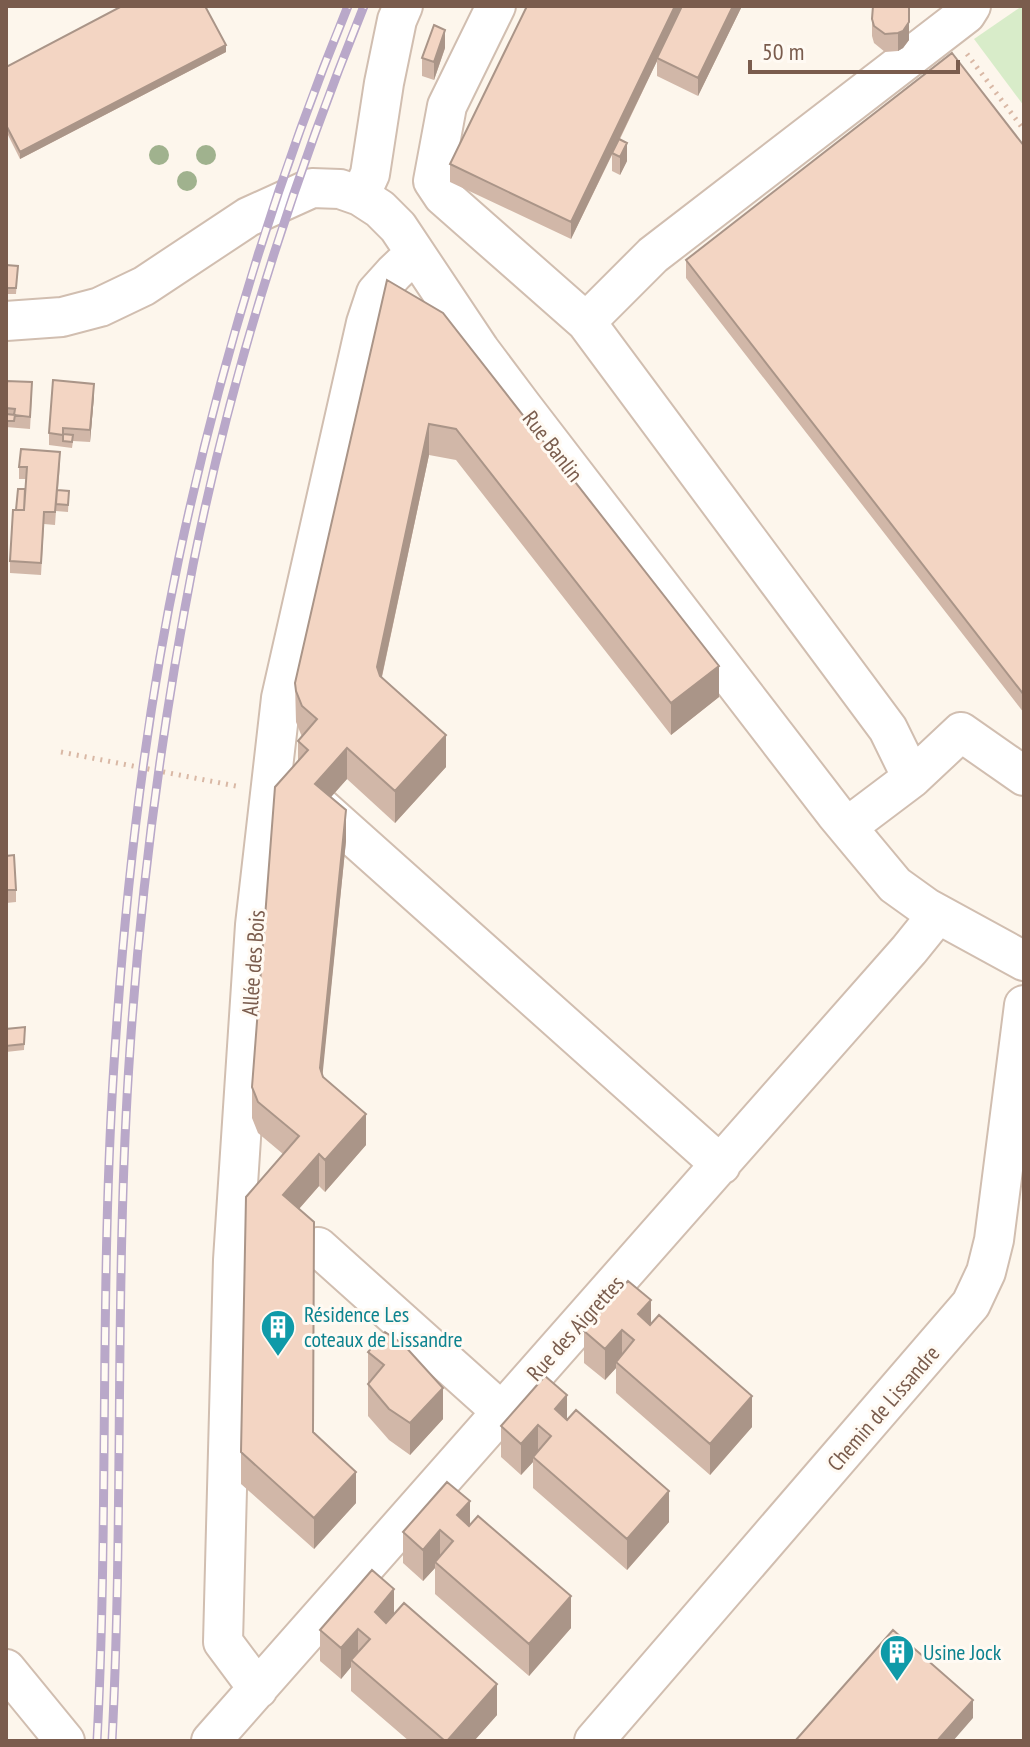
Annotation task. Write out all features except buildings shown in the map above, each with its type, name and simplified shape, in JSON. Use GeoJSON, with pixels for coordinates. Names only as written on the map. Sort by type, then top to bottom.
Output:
{"type":"FeatureCollection","features":[{"type":"Feature","properties":{"kind":"street"},"geometry":{"type":"LineString","coordinates":[[360,196],[370,174],[384,83],[397,20],[403,6]]}},
{"type":"Feature","properties":{"kind":"street"},"geometry":{"type":"LineString","coordinates":[[496,6],[447,106],[433,181],[443,196],[586,322],[888,729],[912,778]]}},
{"type":"Feature","properties":{"kind":"street"},"geometry":{"type":"LineString","coordinates":[[586,322],[653,255],[960,17]]}},
{"type":"Feature","properties":{"kind":"street","name":"Rue Banlin"},"geometry":{"type":"LineString","coordinates":[[6,321],[62,317],[100,307],[144,286],[248,217],[312,188],[340,189],[360,196],[380,209],[398,227],[497,373],[895,885],[938,914],[1024,961]]}},
{"type":"Feature","properties":{"kind":"street","name":"Allée des Bois"},"geometry":{"type":"LineString","coordinates":[[258,1689],[223,1642],[233,1260],[255,925],[281,698],[366,323],[376,293],[415,253]]}},
{"type":"Feature","properties":{"kind":"street"},"geometry":{"type":"LineString","coordinates":[[847,827],[912,778],[961,732],[1024,776]]}},
{"type":"Feature","properties":{"kind":"street"},"geometry":{"type":"LineString","coordinates":[[271,779],[721,1165]]}},
{"type":"Feature","properties":{"kind":"street","name":"Rue des Aigrettes"},"geometry":{"type":"LineString","coordinates":[[211,1741],[721,1165],[938,914]]}},
{"type":"Feature","properties":{"kind":"street","name":"Chemin de Lissandre"},"geometry":{"type":"LineString","coordinates":[[594,1741],[971,1304],[986,1272],[994,1240],[1024,1005]]}},
{"type":"Feature","properties":{"kind":"street"},"geometry":{"type":"LineString","coordinates":[[318,1247],[501,1411]]}},
{"type":"Feature","properties":{"kind":"street"},"geometry":{"type":"LineString","coordinates":[[6,1669],[65,1741]]}},
{"type":"Feature","properties":{"kind":"path"},"geometry":{"type":"LineString","coordinates":[[960,17],[1024,130]]}},
{"type":"Feature","properties":{"kind":"path"},"geometry":{"type":"LineString","coordinates":[[61,752],[271,779]]}},
{"type":"Feature","properties":{"kind":"green space"},"geometry":{"type":"Polygon","coordinates":[[[1024,6],[1024,106],[974,39],[1024,6]]]}},
{"type":"Feature","properties":{"kind":"railway"},"geometry":{"type":"LineString","coordinates":[[97,1741],[110,1135],[125,925],[138,802],[167,618],[212,416],[273,209],[348,6]]}},
{"type":"Feature","properties":{"kind":"railway"},"geometry":{"type":"LineString","coordinates":[[112,1741],[125,1135],[140,927],[162,745],[193,565],[225,422],[288,212],[364,6]]}},
{"type":"Feature","properties":{"kind":"place","name":"Résidence Les coteaux de Lissandre"},"geometry":{"type":"Point","coordinates":[278,1358]}},
{"type":"Feature","properties":{"kind":"place","name":"Usine Jock"},"geometry":{"type":"Point","coordinates":[897,1683]}}]}
